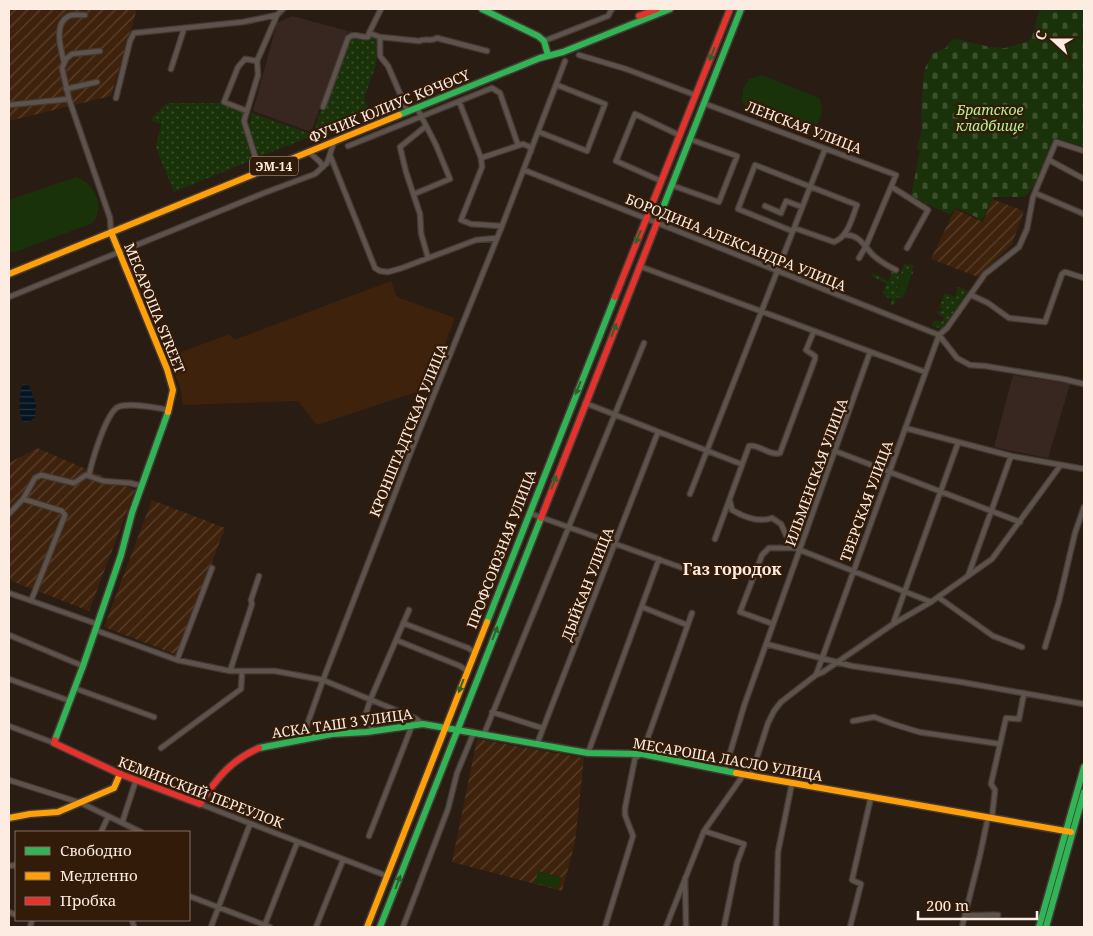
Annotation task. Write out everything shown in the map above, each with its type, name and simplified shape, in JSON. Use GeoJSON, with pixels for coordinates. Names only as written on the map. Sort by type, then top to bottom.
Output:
{"type":"FeatureCollection","features":[{"type":"Feature","properties":{"kind":"street"},"geometry":{"type":"LineString","coordinates":[[260,172],[244,121],[258,75],[258,61],[277,15],[283,9]]}},
{"type":"Feature","properties":{"kind":"street"},"geometry":{"type":"LineString","coordinates":[[323,107],[348,38],[356,35],[368,37],[380,9]]}},
{"type":"Feature","properties":{"kind":"street"},"geometry":{"type":"LineString","coordinates":[[482,9],[538,36],[544,41],[548,55]]}},
{"type":"Feature","properties":{"kind":"street"},"geometry":{"type":"LineString","coordinates":[[544,41],[608,16],[612,9]]}},
{"type":"Feature","properties":{"kind":"street","name":"ФУЧИК ЮЛИУС КӨЧӨСҮ"},"geometry":{"type":"LineString","coordinates":[[9,274],[556,52],[561,48],[657,9]]}},
{"type":"Feature","properties":{"kind":"street","name":"ФУЧИК ЮЛИУС КӨЧӨСҮ"},"geometry":{"type":"LineString","coordinates":[[556,52],[563,52],[670,9]]}},
{"type":"Feature","properties":{"kind":"street","name":"ПРОФСОЮЗНАЯ УЛИЦА"},"geometry":{"type":"LineString","coordinates":[[367,927],[474,652],[730,9]]}},
{"type":"Feature","properties":{"kind":"street","name":"ПРОФСОЮЗНАЯ УЛИЦА"},"geometry":{"type":"LineString","coordinates":[[380,927],[656,224],[702,102],[741,9]]}},
{"type":"Feature","properties":{"kind":"street","name":"МЕСАРОША STREET"},"geometry":{"type":"LineString","coordinates":[[54,743],[121,555],[132,513],[169,410],[173,390],[111,232],[110,218],[66,89],[62,68],[64,62],[58,40],[60,27],[68,16],[85,14]]}},
{"type":"Feature","properties":{"kind":"street"},"geometry":{"type":"LineString","coordinates":[[116,98],[130,41],[134,33],[243,22],[277,15]]}},
{"type":"Feature","properties":{"kind":"street"},"geometry":{"type":"LineString","coordinates":[[171,69],[184,29]]}},
{"type":"Feature","properties":{"kind":"street"},"geometry":{"type":"LineString","coordinates":[[369,32],[380,37],[419,41],[437,38],[487,51]]}},
{"type":"Feature","properties":{"kind":"street"},"geometry":{"type":"LineString","coordinates":[[380,37],[380,56],[388,66],[408,112]]}},
{"type":"Feature","properties":{"kind":"street"},"geometry":{"type":"LineString","coordinates":[[64,62],[72,54],[100,51]]}},
{"type":"Feature","properties":{"kind":"street"},"geometry":{"type":"LineString","coordinates":[[579,55],[626,69],[695,95]]}},
{"type":"Feature","properties":{"kind":"street"},"geometry":{"type":"LineString","coordinates":[[247,111],[224,102],[238,66],[245,59],[258,61]]}},
{"type":"Feature","properties":{"kind":"street","name":"КРОНШТАДТСКАЯ УЛИЦА"},"geometry":{"type":"LineString","coordinates":[[306,738],[307,725],[323,680],[412,449],[532,151],[564,61]]}},
{"type":"Feature","properties":{"kind":"street"},"geometry":{"type":"LineString","coordinates":[[66,89],[97,82]]}},
{"type":"Feature","properties":{"kind":"street"},"geometry":{"type":"LineString","coordinates":[[539,132],[587,151],[605,104],[557,85]]}},
{"type":"Feature","properties":{"kind":"street"},"geometry":{"type":"LineString","coordinates":[[348,146],[492,88],[500,93],[518,145]]}},
{"type":"Feature","properties":{"kind":"street"},"geometry":{"type":"LineString","coordinates":[[9,105],[69,99]]}},
{"type":"Feature","properties":{"kind":"street"},"geometry":{"type":"LineString","coordinates":[[459,101],[481,158],[482,167],[461,220],[471,224],[502,226]]}},
{"type":"Feature","properties":{"kind":"street","name":"ЛЕНСКАЯ УЛИЦА"},"geometry":{"type":"LineString","coordinates":[[702,102],[896,175],[892,186]]}},
{"type":"Feature","properties":{"kind":"street"},"geometry":{"type":"LineString","coordinates":[[414,194],[450,179],[436,145],[417,108]]}},
{"type":"Feature","properties":{"kind":"street"},"geometry":{"type":"LineString","coordinates":[[661,181],[616,161],[634,114],[679,135]]}},
{"type":"Feature","properties":{"kind":"street"},"geometry":{"type":"LineString","coordinates":[[426,126],[400,147],[420,214],[421,233],[428,258]]}},
{"type":"Feature","properties":{"kind":"street"},"geometry":{"type":"LineString","coordinates":[[671,185],[719,202],[737,156],[689,139]]}},
{"type":"Feature","properties":{"kind":"street"},"geometry":{"type":"LineString","coordinates":[[9,297],[315,174],[323,167],[330,155],[334,142]]}},
{"type":"Feature","properties":{"kind":"street"},"geometry":{"type":"LineString","coordinates":[[1084,151],[1056,142],[1035,193],[1027,229],[1019,247],[985,274],[947,328],[939,335],[957,358],[970,366],[985,366],[1084,384]]}},
{"type":"Feature","properties":{"kind":"street"},"geometry":{"type":"LineString","coordinates":[[481,158],[518,145],[526,144],[532,151]]}},
{"type":"Feature","properties":{"kind":"street"},"geometry":{"type":"LineString","coordinates":[[690,494],[824,149]]}},
{"type":"Feature","properties":{"kind":"street"},"geometry":{"type":"LineString","coordinates":[[309,152],[323,167]]}},
{"type":"Feature","properties":{"kind":"street"},"geometry":{"type":"LineString","coordinates":[[330,155],[375,268],[380,271],[388,272],[476,240],[497,238]]}},
{"type":"Feature","properties":{"kind":"street"},"geometry":{"type":"LineString","coordinates":[[1049,160],[1084,179]]}},
{"type":"Feature","properties":{"kind":"street"},"geometry":{"type":"LineString","coordinates":[[756,165],[810,186],[857,205],[845,236],[840,240],[834,242],[793,230],[738,209],[756,165]]}},
{"type":"Feature","properties":{"kind":"street","name":"БОРОДИНА АЛЕКСАНДРА УЛИЦА"},"geometry":{"type":"LineString","coordinates":[[524,170],[939,335]]}},
{"type":"Feature","properties":{"kind":"street"},"geometry":{"type":"LineString","coordinates":[[859,258],[892,186],[928,210],[907,248]]}},
{"type":"Feature","properties":{"kind":"street"},"geometry":{"type":"LineString","coordinates":[[1035,193],[1084,214]]}},
{"type":"Feature","properties":{"kind":"street"},"geometry":{"type":"LineString","coordinates":[[765,206],[781,213],[786,201],[802,207]]}},
{"type":"Feature","properties":{"kind":"street"},"geometry":{"type":"LineString","coordinates":[[845,236],[853,236],[877,258],[896,270]]}},
{"type":"Feature","properties":{"kind":"street"},"geometry":{"type":"LineString","coordinates":[[639,266],[925,372]]}},
{"type":"Feature","properties":{"kind":"street"},"geometry":{"type":"LineString","coordinates":[[971,295],[978,300],[988,303],[1009,318],[1045,322],[1062,274],[1065,272],[1084,278]]}},
{"type":"Feature","properties":{"kind":"street"},"geometry":{"type":"LineString","coordinates":[[715,539],[741,464],[750,445],[774,454],[780,453],[816,359],[816,356],[806,350],[814,331]]}},
{"type":"Feature","properties":{"kind":"street","name":"ТВЕРСКАЯ УЛИЦА"},"geometry":{"type":"LineString","coordinates":[[816,675],[852,571],[939,335]]}},
{"type":"Feature","properties":{"kind":"street"},"geometry":{"type":"LineString","coordinates":[[484,734],[644,343]]}},
{"type":"Feature","properties":{"kind":"street","name":"ИЛЬМЕНСКАЯ УЛИЦА"},"geometry":{"type":"LineString","coordinates":[[725,770],[744,706],[774,624],[797,549],[835,451],[870,352]]}},
{"type":"Feature","properties":{"kind":"street"},"geometry":{"type":"LineString","coordinates":[[585,403],[741,464]]}},
{"type":"Feature","properties":{"kind":"street"},"geometry":{"type":"LineString","coordinates":[[89,475],[93,457],[109,416],[116,408],[122,406],[145,406],[169,410]]}},
{"type":"Feature","properties":{"kind":"street"},"geometry":{"type":"LineString","coordinates":[[905,428],[1011,456],[1084,469]]}},
{"type":"Feature","properties":{"kind":"street","name":"ДЫЙКАН УЛИЦА"},"geometry":{"type":"LineString","coordinates":[[536,744],[658,432]]}},
{"type":"Feature","properties":{"kind":"street"},"geometry":{"type":"LineString","coordinates":[[893,624],[958,443]]}},
{"type":"Feature","properties":{"kind":"street"},"geometry":{"type":"LineString","coordinates":[[835,451],[1020,522]]}},
{"type":"Feature","properties":{"kind":"street"},"geometry":{"type":"LineString","coordinates":[[968,576],[1011,456]]}},
{"type":"Feature","properties":{"kind":"street"},"geometry":{"type":"LineString","coordinates":[[751,776],[774,711],[781,702],[816,675],[893,624],[931,602],[992,559],[1060,466]]}},
{"type":"Feature","properties":{"kind":"street"},"geometry":{"type":"LineString","coordinates":[[9,514],[23,499],[36,478],[41,475],[74,483],[89,475],[103,481],[142,486]]}},
{"type":"Feature","properties":{"kind":"street"},"geometry":{"type":"LineString","coordinates":[[23,499],[62,511],[65,514],[31,601]]}},
{"type":"Feature","properties":{"kind":"street"},"geometry":{"type":"LineString","coordinates":[[730,500],[731,508],[737,513],[760,521],[772,518],[778,521],[797,549]]}},
{"type":"Feature","properties":{"kind":"street"},"geometry":{"type":"LineString","coordinates":[[1045,646],[1059,601],[1074,533],[1084,507]]}},
{"type":"Feature","properties":{"kind":"street"},"geometry":{"type":"LineString","coordinates":[[529,513],[615,542],[691,571]]}},
{"type":"Feature","properties":{"kind":"street"},"geometry":{"type":"LineString","coordinates":[[774,624],[740,612],[762,554],[769,548],[797,549],[931,602]]}},
{"type":"Feature","properties":{"kind":"street"},"geometry":{"type":"LineString","coordinates":[[588,753],[660,559]]}},
{"type":"Feature","properties":{"kind":"street"},"geometry":{"type":"LineString","coordinates":[[177,660],[212,568]]}},
{"type":"Feature","properties":{"kind":"street"},"geometry":{"type":"LineString","coordinates":[[230,671],[259,576]]}},
{"type":"Feature","properties":{"kind":"street"},"geometry":{"type":"LineString","coordinates":[[9,593],[177,660],[230,671],[275,671],[323,680],[371,698],[415,718],[422,724]]}},
{"type":"Feature","properties":{"kind":"street"},"geometry":{"type":"LineString","coordinates":[[938,597],[993,636],[1022,647]]}},
{"type":"Feature","properties":{"kind":"street"},"geometry":{"type":"LineString","coordinates":[[642,607],[687,625]]}},
{"type":"Feature","properties":{"kind":"street"},"geometry":{"type":"LineString","coordinates":[[374,731],[366,713],[409,610]]}},
{"type":"Feature","properties":{"kind":"street"},"geometry":{"type":"LineString","coordinates":[[605,927],[633,836],[625,815],[625,808],[635,758],[642,754],[692,613]]}},
{"type":"Feature","properties":{"kind":"street"},"geometry":{"type":"LineString","coordinates":[[403,623],[474,652]]}},
{"type":"Feature","properties":{"kind":"street"},"geometry":{"type":"LineString","coordinates":[[9,635],[83,666]]}},
{"type":"Feature","properties":{"kind":"street"},"geometry":{"type":"LineString","coordinates":[[396,640],[460,666],[467,671]]}},
{"type":"Feature","properties":{"kind":"street"},"geometry":{"type":"LineString","coordinates":[[766,644],[852,666],[1084,704]]}},
{"type":"Feature","properties":{"kind":"street"},"geometry":{"type":"LineString","coordinates":[[161,748],[241,690],[242,672]]}},
{"type":"Feature","properties":{"kind":"street"},"geometry":{"type":"LineString","coordinates":[[9,679],[70,701]]}},
{"type":"Feature","properties":{"kind":"street"},"geometry":{"type":"LineString","coordinates":[[74,688],[154,717]]}},
{"type":"Feature","properties":{"kind":"street"},"geometry":{"type":"LineString","coordinates":[[962,927],[992,808],[995,790],[991,784],[1006,718],[1018,719],[1024,693]]}},
{"type":"Feature","properties":{"kind":"street"},"geometry":{"type":"LineString","coordinates":[[492,712],[542,728]]}},
{"type":"Feature","properties":{"kind":"street"},"geometry":{"type":"LineString","coordinates":[[853,721],[874,716],[920,732],[1000,744]]}},
{"type":"Feature","properties":{"kind":"street"},"geometry":{"type":"LineString","coordinates":[[369,836],[415,718]]}},
{"type":"Feature","properties":{"kind":"street","name":"МЕСАРОША ЛАСЛО УЛИЦА"},"geometry":{"type":"LineString","coordinates":[[422,724],[588,753],[642,754],[751,776],[1069,832]]}},
{"type":"Feature","properties":{"kind":"street","name":"АСКА ТАШ 3 УЛИЦА"},"geometry":{"type":"LineString","coordinates":[[200,804],[223,771],[249,751],[260,747],[332,734],[374,731],[422,724]]}},
{"type":"Feature","properties":{"kind":"street","name":"КЕМИНСКИЙ ПЕРЕУЛОК"},"geometry":{"type":"LineString","coordinates":[[9,726],[54,743],[120,774],[387,876]]}},
{"type":"Feature","properties":{"kind":"street"},"geometry":{"type":"LineString","coordinates":[[403,927],[448,809],[457,773],[474,732]]}},
{"type":"Feature","properties":{"kind":"street"},"geometry":{"type":"LineString","coordinates":[[1046,927],[1084,768]]}},
{"type":"Feature","properties":{"kind":"street"},"geometry":{"type":"LineString","coordinates":[[9,818],[30,814],[52,814],[81,803],[114,788],[120,774]]}},
{"type":"Feature","properties":{"kind":"street"},"geometry":{"type":"LineString","coordinates":[[666,927],[704,830],[744,774]]}},
{"type":"Feature","properties":{"kind":"street"},"geometry":{"type":"LineString","coordinates":[[9,780],[81,803],[139,831]]}},
{"type":"Feature","properties":{"kind":"street"},"geometry":{"type":"LineString","coordinates":[[122,823],[136,780]]}},
{"type":"Feature","properties":{"kind":"street"},"geometry":{"type":"LineString","coordinates":[[776,927],[778,852],[792,783]]}},
{"type":"Feature","properties":{"kind":"street"},"geometry":{"type":"LineString","coordinates":[[1039,927],[1069,832],[1084,792]]}},
{"type":"Feature","properties":{"kind":"street"},"geometry":{"type":"LineString","coordinates":[[850,927],[861,884],[852,880],[871,796]]}},
{"type":"Feature","properties":{"kind":"street"},"geometry":{"type":"LineString","coordinates":[[101,831],[108,817]]}},
{"type":"Feature","properties":{"kind":"street"},"geometry":{"type":"LineString","coordinates":[[210,927],[250,824]]}},
{"type":"Feature","properties":{"kind":"street"},"geometry":{"type":"LineString","coordinates":[[704,830],[744,844],[737,863],[724,927]]}},
{"type":"Feature","properties":{"kind":"street"},"geometry":{"type":"LineString","coordinates":[[190,896],[266,927],[297,843]]}},
{"type":"Feature","properties":{"kind":"street"},"geometry":{"type":"LineString","coordinates":[[316,927],[343,860]]}},
{"type":"Feature","properties":{"kind":"street"},"geometry":{"type":"LineString","coordinates":[[685,876],[686,927]]}},
{"type":"Feature","properties":{"kind":"street"},"geometry":{"type":"LineString","coordinates":[[965,914],[973,916],[983,913],[998,915]]}},
{"type":"Feature","properties":{"kind":"shaded area"},"geometry":{"type":"Polygon","coordinates":[[[9,9],[137,9],[111,96],[9,121],[9,9]]]}},
{"type":"Feature","properties":{"kind":"shaded area"},"geometry":{"type":"Polygon","coordinates":[[[292,16],[348,31],[311,132],[253,111],[277,23],[292,16]]]}},
{"type":"Feature","properties":{"kind":"shaded area"},"geometry":{"type":"Polygon","coordinates":[[[992,199],[1024,211],[1012,244],[978,277],[931,259],[955,209],[983,222],[992,199]]]}},
{"type":"Feature","properties":{"kind":"shaded area"},"geometry":{"type":"Polygon","coordinates":[[[391,281],[397,297],[455,318],[428,388],[317,425],[298,401],[183,405],[180,386],[167,357],[230,334],[234,340],[391,281]]]}},
{"type":"Feature","properties":{"kind":"shaded area"},"geometry":{"type":"Polygon","coordinates":[[[1013,375],[1070,384],[1048,458],[994,447],[1013,375]]]}},
{"type":"Feature","properties":{"kind":"shaded area"},"geometry":{"type":"Polygon","coordinates":[[[37,448],[135,490],[89,611],[9,580],[9,463],[37,448]]]}},
{"type":"Feature","properties":{"kind":"shaded area"},"geometry":{"type":"Polygon","coordinates":[[[152,500],[225,528],[177,655],[104,627],[152,500]]]}},
{"type":"Feature","properties":{"kind":"shaded area"},"geometry":{"type":"Polygon","coordinates":[[[477,739],[584,758],[575,843],[562,891],[452,862],[477,739]]]}},
{"type":"Feature","properties":{"kind":"green space","name":"Братское кладбище"},"geometry":{"type":"Polygon","coordinates":[[[1040,9],[1084,9],[1084,147],[1056,138],[1035,185],[1025,197],[993,197],[982,220],[955,207],[950,215],[911,196],[920,151],[917,149],[922,128],[921,111],[924,71],[932,54],[946,48],[949,42],[956,39],[990,47],[1005,48],[1029,41],[1040,9]]]}},
{"type":"Feature","properties":{"kind":"green space"},"geometry":{"type":"Polygon","coordinates":[[[349,31],[377,39],[376,65],[364,98],[370,112],[313,135],[313,133],[349,31]]]}},
{"type":"Feature","properties":{"kind":"green space"},"geometry":{"type":"Polygon","coordinates":[[[762,75],[819,98],[822,114],[818,123],[805,132],[748,110],[742,101],[743,89],[749,79],[762,75]]]}},
{"type":"Feature","properties":{"kind":"green space"},"geometry":{"type":"Polygon","coordinates":[[[167,103],[220,103],[244,112],[241,122],[252,160],[174,192],[156,148],[161,124],[150,120],[167,103]]]}},
{"type":"Feature","properties":{"kind":"green space"},"geometry":{"type":"Polygon","coordinates":[[[252,113],[311,134],[312,136],[259,157],[249,126],[252,113]]]}},
{"type":"Feature","properties":{"kind":"green space"},"geometry":{"type":"Polygon","coordinates":[[[76,177],[88,184],[96,196],[98,210],[97,217],[93,223],[15,252],[9,252],[9,200],[76,177]]]}},
{"type":"Feature","properties":{"kind":"green space"},"geometry":{"type":"Polygon","coordinates":[[[905,263],[909,266],[910,264],[915,266],[912,269],[913,274],[904,271],[896,291],[904,294],[902,299],[897,297],[893,306],[890,305],[892,299],[884,296],[885,294],[883,293],[886,283],[872,277],[873,273],[888,281],[891,277],[891,271],[900,274],[905,263]]]}},
{"type":"Feature","properties":{"kind":"green space"},"geometry":{"type":"Polygon","coordinates":[[[904,271],[912,274],[905,294],[897,291],[904,271]]]}},
{"type":"Feature","properties":{"kind":"green space"},"geometry":{"type":"Polygon","coordinates":[[[958,287],[968,291],[942,329],[932,326],[935,320],[942,322],[944,317],[937,313],[942,309],[939,307],[945,293],[955,297],[958,287]]]}},
{"type":"Feature","properties":{"kind":"green space"},"geometry":{"type":"Polygon","coordinates":[[[538,871],[561,877],[558,889],[535,883],[538,871]]]}},
{"type":"Feature","properties":{"kind":"water"},"geometry":{"type":"Polygon","coordinates":[[[23,384],[29,386],[36,404],[35,417],[29,422],[24,423],[19,404],[23,384]]]}},
{"type":"Feature","properties":{"kind":"traffic: fast"},"geometry":{"type":"LineString","coordinates":[[482,9],[538,36],[544,41],[548,55]]}},
{"type":"Feature","properties":{"kind":"traffic: fast"},"geometry":{"type":"LineString","coordinates":[[399,115],[540,58],[563,52],[670,9]]}},
{"type":"Feature","properties":{"kind":"traffic: fast"},"geometry":{"type":"LineString","coordinates":[[662,210],[741,9]]}},
{"type":"Feature","properties":{"kind":"traffic: fast"},"geometry":{"type":"LineString","coordinates":[[487,622],[615,297]]}},
{"type":"Feature","properties":{"kind":"traffic: fast"},"geometry":{"type":"LineString","coordinates":[[55,740],[83,666],[121,555],[132,513],[168,412]]}},
{"type":"Feature","properties":{"kind":"traffic: fast"},"geometry":{"type":"LineString","coordinates":[[380,927],[541,518]]}},
{"type":"Feature","properties":{"kind":"traffic: fast"},"geometry":{"type":"LineString","coordinates":[[259,748],[332,734],[367,732],[423,724],[588,753],[642,754],[736,773]]}},
{"type":"Feature","properties":{"kind":"traffic: fast"},"geometry":{"type":"LineString","coordinates":[[1039,927],[1084,767]]}},
{"type":"Feature","properties":{"kind":"traffic: fast"},"geometry":{"type":"LineString","coordinates":[[1046,927],[1084,792]]}},
{"type":"Feature","properties":{"kind":"traffic: slow"},"geometry":{"type":"LineString","coordinates":[[9,274],[399,115]]}},
{"type":"Feature","properties":{"kind":"traffic: slow"},"geometry":{"type":"LineString","coordinates":[[111,232],[167,369],[173,390],[168,412]]}},
{"type":"Feature","properties":{"kind":"traffic: slow"},"geometry":{"type":"LineString","coordinates":[[367,927],[487,622]]}},
{"type":"Feature","properties":{"kind":"traffic: slow"},"geometry":{"type":"LineString","coordinates":[[736,773],[1071,832]]}},
{"type":"Feature","properties":{"kind":"traffic: slow"},"geometry":{"type":"LineString","coordinates":[[9,818],[58,812],[114,788],[120,774]]}},
{"type":"Feature","properties":{"kind":"traffic: jam"},"geometry":{"type":"LineString","coordinates":[[639,16],[657,9]]}},
{"type":"Feature","properties":{"kind":"traffic: jam"},"geometry":{"type":"LineString","coordinates":[[615,297],[730,9]]}},
{"type":"Feature","properties":{"kind":"traffic: jam"},"geometry":{"type":"LineString","coordinates":[[541,518],[662,210]]}},
{"type":"Feature","properties":{"kind":"traffic: jam"},"geometry":{"type":"LineString","coordinates":[[55,740],[54,743],[120,774],[200,804],[212,786],[232,764],[259,748]]}},
{"type":"Feature","properties":{"kind":"district","name":"Газ городок"},"geometry":{"type":"Point","coordinates":[732,569]}}]}
